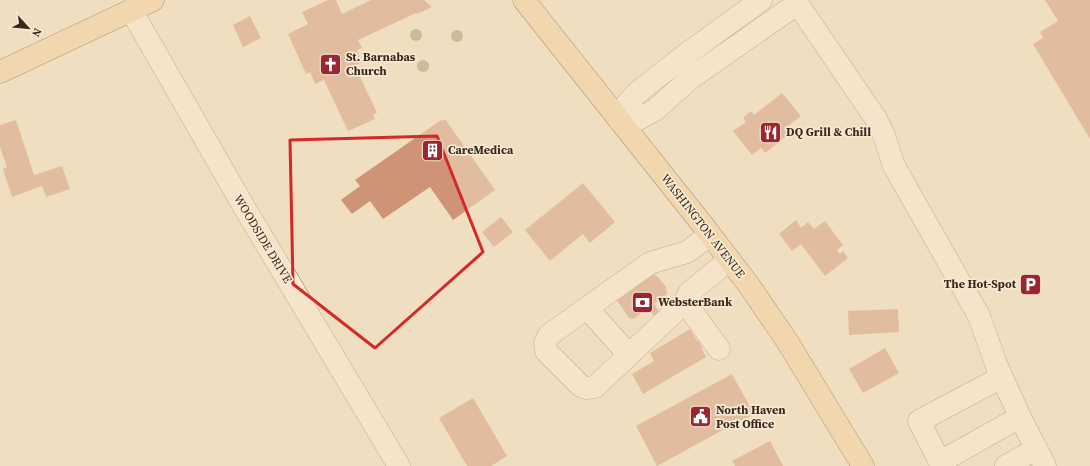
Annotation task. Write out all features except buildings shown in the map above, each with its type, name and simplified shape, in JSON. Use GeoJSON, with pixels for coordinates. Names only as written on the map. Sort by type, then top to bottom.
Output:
{"type":"FeatureCollection","features":[{"type":"Feature","properties":{"kind":"main road"},"geometry":{"type":"LineString","coordinates":[[0,72],[153,0]]}},
{"type":"Feature","properties":{"kind":"main road","name":"WASHINGTON AVENUE"},"geometry":{"type":"LineString","coordinates":[[524,0],[729,260],[787,341],[863,466]]}},
{"type":"Feature","properties":{"kind":"street"},"geometry":{"type":"LineString","coordinates":[[761,0],[684,56],[637,93],[626,105],[621,122],[638,119],[655,110],[692,78],[796,2],[876,119],[884,135],[894,166],[979,316],[1002,377],[1040,457],[1006,466]]}},
{"type":"Feature","properties":{"kind":"street","name":"WOODSIDE DRIVE"},"geometry":{"type":"LineString","coordinates":[[131,10],[244,207],[399,466]]}},
{"type":"Feature","properties":{"kind":"street"},"geometry":{"type":"LineString","coordinates":[[710,235],[687,252],[650,263],[549,335],[545,343],[546,351],[581,386],[586,388],[595,387],[685,302],[689,293],[729,260]]}},
{"type":"Feature","properties":{"kind":"street"},"geometry":{"type":"LineString","coordinates":[[685,302],[719,349]]}},
{"type":"Feature","properties":{"kind":"street"},"geometry":{"type":"LineString","coordinates":[[587,308],[629,355]]}},
{"type":"Feature","properties":{"kind":"street"},"geometry":{"type":"LineString","coordinates":[[1002,377],[919,421],[940,462],[1020,417]]}},
{"type":"Feature","properties":{"kind":"highlighted area"},"geometry":{"type":"Polygon","coordinates":[[[437,136],[483,252],[375,348],[293,284],[290,140],[437,136]]]}},
{"type":"Feature","properties":{"kind":"place","name":"St. Barnabas Church"},"geometry":{"type":"Point","coordinates":[330,64]}},
{"type":"Feature","properties":{"kind":"place","name":"DQ Grill & Chill"},"geometry":{"type":"Point","coordinates":[770,132]}},
{"type":"Feature","properties":{"kind":"place","name":"CareMedica"},"geometry":{"type":"Point","coordinates":[432,150]}},
{"type":"Feature","properties":{"kind":"place","name":"The Hot-Spot"},"geometry":{"type":"Point","coordinates":[1031,284]}},
{"type":"Feature","properties":{"kind":"place","name":"WebsterBank"},"geometry":{"type":"Point","coordinates":[643,302]}},
{"type":"Feature","properties":{"kind":"place","name":"North Haven Post Office"},"geometry":{"type":"Point","coordinates":[701,417]}}]}
